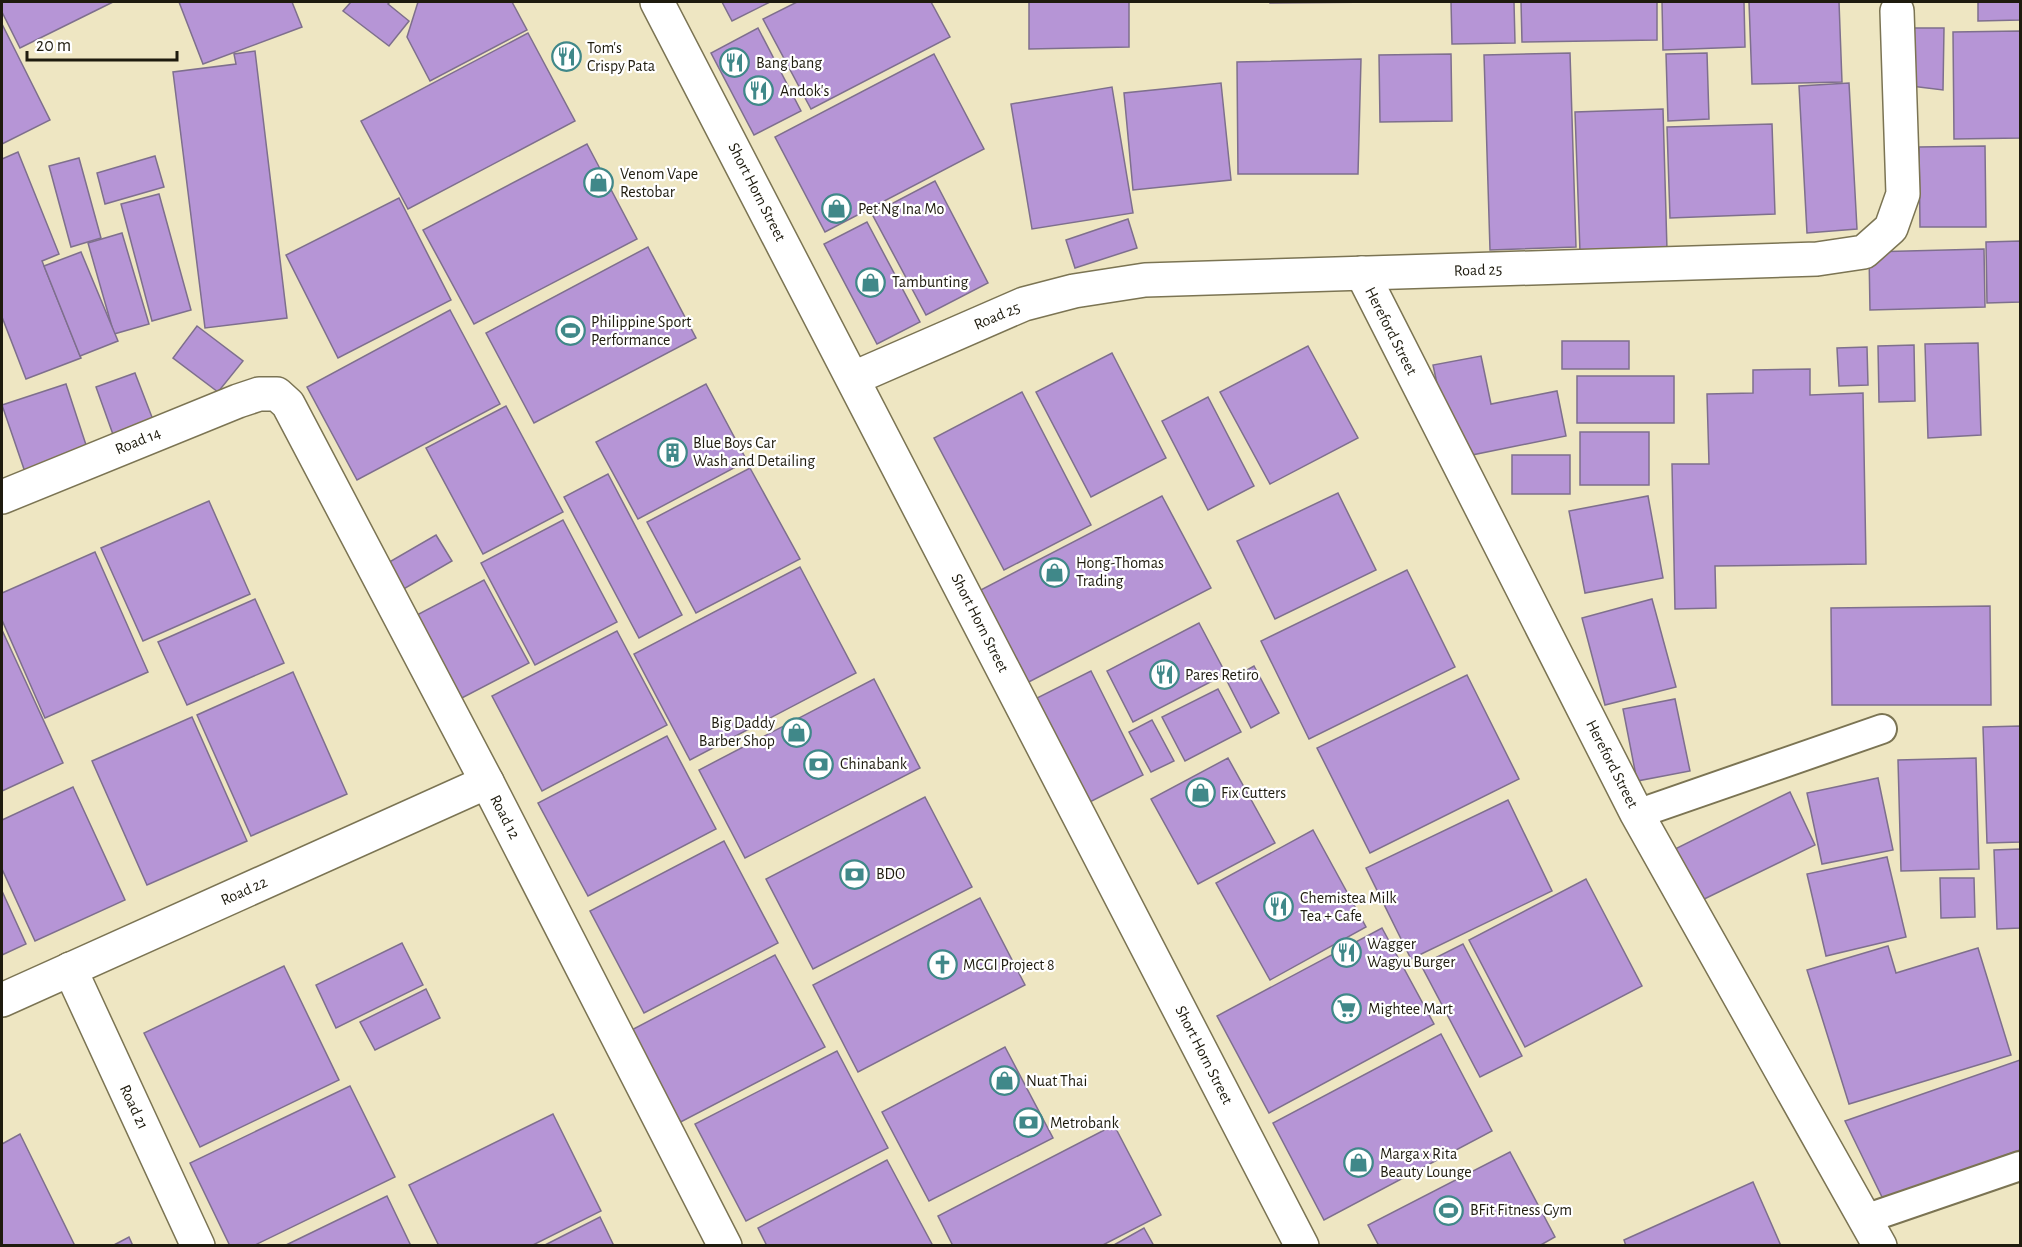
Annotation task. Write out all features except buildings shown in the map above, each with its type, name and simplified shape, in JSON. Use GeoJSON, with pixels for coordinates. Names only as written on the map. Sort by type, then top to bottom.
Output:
{"type":"FeatureCollection","features":[{"type":"Feature","properties":{"kind":"street","name":"Short Horn Street"},"geometry":{"type":"LineString","coordinates":[[657,2],[1302,1245]]}},
{"type":"Feature","properties":{"kind":"street","name":"Road 25"},"geometry":{"type":"LineString","coordinates":[[854,378],[1024,304],[1074,291],[1145,280],[1817,259],[1864,252],[1891,228],[1903,194],[1897,11]]}},
{"type":"Feature","properties":{"kind":"street","name":"Hereford Street"},"geometry":{"type":"LineString","coordinates":[[1362,273],[1637,814],[1872,1232]]}},
{"type":"Feature","properties":{"kind":"street","name":"Road 14"},"geometry":{"type":"LineString","coordinates":[[2,497],[238,401],[260,394],[277,394]]}},
{"type":"Feature","properties":{"kind":"street","name":"Road 12"},"geometry":{"type":"LineString","coordinates":[[277,394],[288,404],[297,420],[487,782],[725,1245]]}},
{"type":"Feature","properties":{"kind":"street","name":"Road 22"},"geometry":{"type":"LineString","coordinates":[[2,1000],[487,782]]}},
{"type":"Feature","properties":{"kind":"street","name":"Road 21"},"geometry":{"type":"LineString","coordinates":[[70,969],[198,1245]]}},
{"type":"Feature","properties":{"kind":"lane"},"geometry":{"type":"LineString","coordinates":[[1637,814],[1882,729]]}},
{"type":"Feature","properties":{"kind":"lane"},"geometry":{"type":"LineString","coordinates":[[1872,1232],[2020,1166]]}},
{"type":"Feature","properties":{"kind":"place","name":"Tom's Crispy Pata"},"geometry":{"type":"Point","coordinates":[566,57]}},
{"type":"Feature","properties":{"kind":"place","name":"Bang bang"},"geometry":{"type":"Point","coordinates":[735,63]}},
{"type":"Feature","properties":{"kind":"place","name":"Andok's"},"geometry":{"type":"Point","coordinates":[759,91]}},
{"type":"Feature","properties":{"kind":"place","name":"Venom Vape Restobar"},"geometry":{"type":"Point","coordinates":[599,183]}},
{"type":"Feature","properties":{"kind":"place","name":"Pet Ng Ina Mo"},"geometry":{"type":"Point","coordinates":[837,209]}},
{"type":"Feature","properties":{"kind":"place","name":"Tambunting"},"geometry":{"type":"Point","coordinates":[871,282]}},
{"type":"Feature","properties":{"kind":"place","name":"Philippine Sport Performance"},"geometry":{"type":"Point","coordinates":[570,331]}},
{"type":"Feature","properties":{"kind":"place","name":"Blue Boys Car Wash and Detailing"},"geometry":{"type":"Point","coordinates":[672,452]}},
{"type":"Feature","properties":{"kind":"place","name":"Hong-Thomas Trading"},"geometry":{"type":"Point","coordinates":[1055,572]}},
{"type":"Feature","properties":{"kind":"place","name":"Pares Retiro"},"geometry":{"type":"Point","coordinates":[1164,675]}},
{"type":"Feature","properties":{"kind":"place","name":"Big Daddy Barber Shop"},"geometry":{"type":"Point","coordinates":[796,732]}},
{"type":"Feature","properties":{"kind":"place","name":"Chinabank"},"geometry":{"type":"Point","coordinates":[819,764]}},
{"type":"Feature","properties":{"kind":"place","name":"Fix Cutters"},"geometry":{"type":"Point","coordinates":[1200,793]}},
{"type":"Feature","properties":{"kind":"place","name":"BDO"},"geometry":{"type":"Point","coordinates":[855,874]}},
{"type":"Feature","properties":{"kind":"place","name":"Chemistea Milk Tea + Cafe"},"geometry":{"type":"Point","coordinates":[1279,907]}},
{"type":"Feature","properties":{"kind":"place","name":"Wagger Wagyu Burger"},"geometry":{"type":"Point","coordinates":[1346,953]}},
{"type":"Feature","properties":{"kind":"place","name":"MCGI Project 8"},"geometry":{"type":"Point","coordinates":[942,965]}},
{"type":"Feature","properties":{"kind":"place","name":"Mightee Mart"},"geometry":{"type":"Point","coordinates":[1347,1009]}},
{"type":"Feature","properties":{"kind":"place","name":"Nuat Thai"},"geometry":{"type":"Point","coordinates":[1005,1081]}},
{"type":"Feature","properties":{"kind":"place","name":"Metrobank"},"geometry":{"type":"Point","coordinates":[1029,1123]}},
{"type":"Feature","properties":{"kind":"place","name":"Marga x Rita Beauty Lounge"},"geometry":{"type":"Point","coordinates":[1359,1163]}},
{"type":"Feature","properties":{"kind":"place","name":"BFit Fitness Gym"},"geometry":{"type":"Point","coordinates":[1449,1210]}}]}
